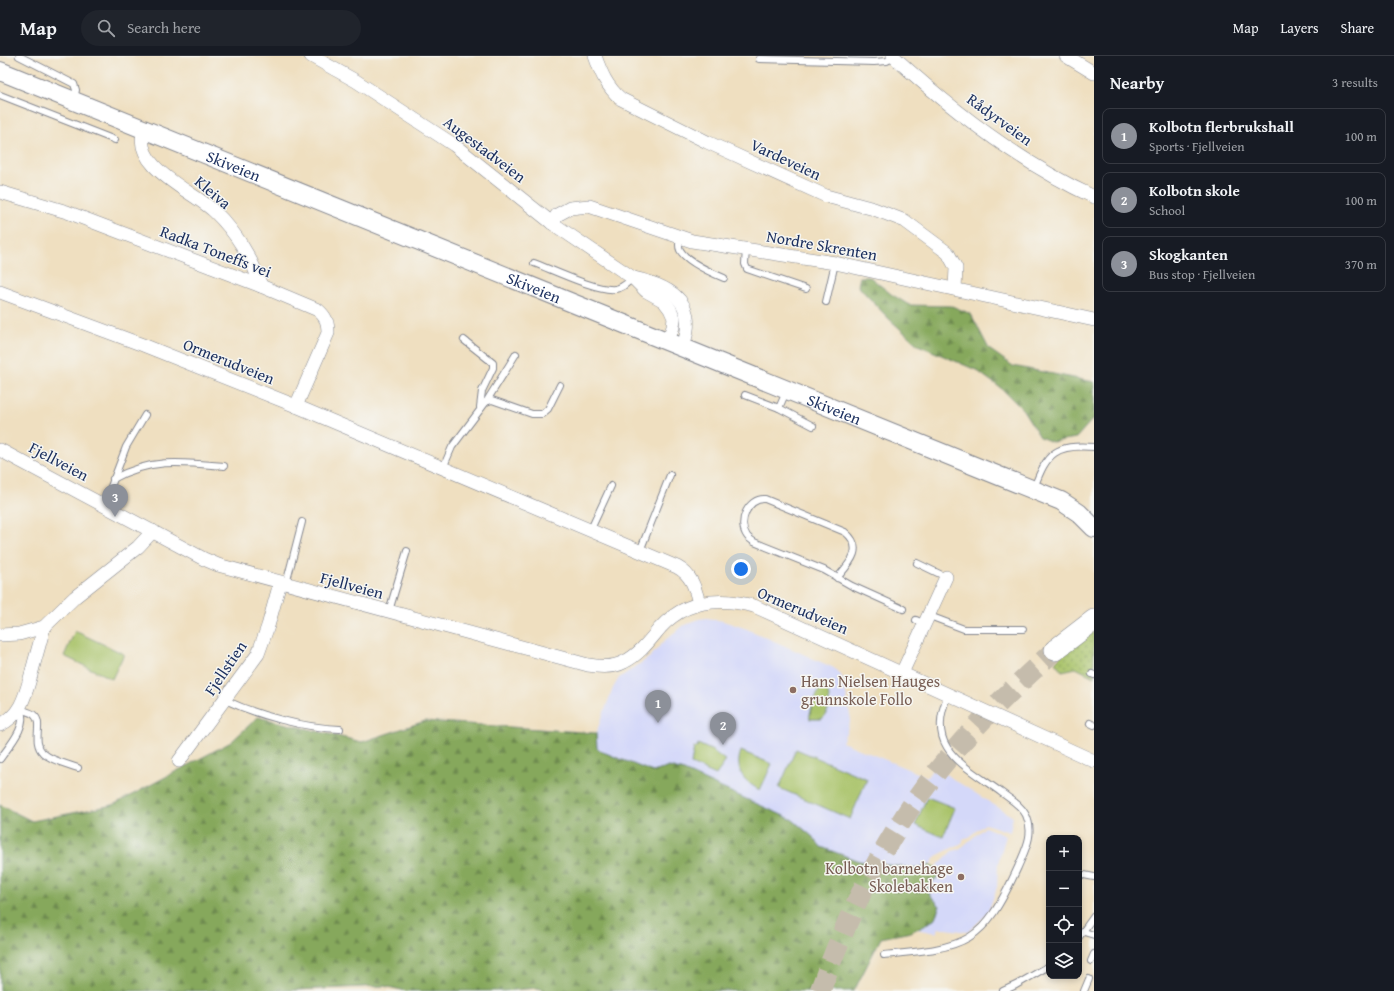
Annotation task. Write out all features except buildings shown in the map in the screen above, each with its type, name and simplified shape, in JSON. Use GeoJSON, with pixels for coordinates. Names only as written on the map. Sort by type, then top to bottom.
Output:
{"type":"FeatureCollection","features":[{"type":"Feature","properties":{"kind":"main road","name":"Skiveien"},"geometry":{"type":"LineString","coordinates":[[0,72],[389,228],[675,346],[1066,504],[1083,509],[1094,515]]}},
{"type":"Feature","properties":{"kind":"main road","name":"Skiveien"},"geometry":{"type":"LineString","coordinates":[[1066,504],[1094,528]]}},
{"type":"Feature","properties":{"kind":"main road"},"geometry":{"type":"LineString","coordinates":[[1055,650],[1092,619]]}},
{"type":"Feature","properties":{"kind":"street","name":"Augestadveien"},"geometry":{"type":"LineString","coordinates":[[311,56],[356,82],[454,145],[552,223],[633,278],[646,291],[664,301],[673,314],[675,346]]}},
{"type":"Feature","properties":{"kind":"street","name":"Vardeveien"},"geometry":{"type":"LineString","coordinates":[[595,56],[604,80],[611,91],[621,99],[796,183],[843,202],[874,208],[890,214],[920,231],[941,246],[953,259],[957,274],[955,289]]}},
{"type":"Feature","properties":{"kind":"street","name":"Rådyrveien"},"geometry":{"type":"LineString","coordinates":[[894,56],[981,129],[1059,181],[1094,197]]}},
{"type":"Feature","properties":{"kind":"street"},"geometry":{"type":"LineString","coordinates":[[1066,56],[1094,73]]}},
{"type":"Feature","properties":{"kind":"street","name":"Kleiva"},"geometry":{"type":"LineString","coordinates":[[144,130],[141,142],[145,154],[164,175],[204,203],[221,219],[252,260],[261,286]]}},
{"type":"Feature","properties":{"kind":"street","name":"Radka Toneffs vei"},"geometry":{"type":"LineString","coordinates":[[0,192],[67,212],[261,286],[318,310],[324,315],[328,324],[328,333],[296,406]]}},
{"type":"Feature","properties":{"kind":"street","name":"Nordre Skrenten"},"geometry":{"type":"LineString","coordinates":[[552,223],[563,211],[570,208],[584,206],[680,238],[705,244],[835,263],[1094,320]]}},
{"type":"Feature","properties":{"kind":"street","name":"Ormerudveien"},"geometry":{"type":"LineString","coordinates":[[0,292],[143,344],[591,529],[686,572],[693,582],[699,603],[729,601],[754,606],[1094,761]]}},
{"type":"Feature","properties":{"kind":"street","name":"Fjellveien"},"geometry":{"type":"LineString","coordinates":[[0,450],[211,562],[283,584],[566,660],[606,666],[624,662],[632,658],[671,619],[699,603]]}},
{"type":"Feature","properties":{"kind":"street"},"geometry":{"type":"LineString","coordinates":[[0,635],[19,634],[44,627],[75,597],[138,547],[153,531]]}},
{"type":"Feature","properties":{"kind":"street"},"geometry":{"type":"LineString","coordinates":[[902,673],[922,619],[946,577]]}},
{"type":"Feature","properties":{"kind":"street","name":"Fjellstien"},"geometry":{"type":"LineString","coordinates":[[178,761],[258,654],[283,584]]}},
{"type":"Feature","properties":{"kind":"street"},"geometry":{"type":"LineString","coordinates":[[0,725],[9,721],[20,709],[26,695],[44,627]]}},
{"type":"Feature","properties":{"kind":"lane"},"geometry":{"type":"LineString","coordinates":[[19,56],[74,84],[76,90],[74,101]]}},
{"type":"Feature","properties":{"kind":"lane"},"geometry":{"type":"LineString","coordinates":[[759,59],[874,62],[887,61],[894,56]]}},
{"type":"Feature","properties":{"kind":"lane"},"geometry":{"type":"LineString","coordinates":[[0,95],[115,140]]}},
{"type":"Feature","properties":{"kind":"lane"},"geometry":{"type":"LineString","coordinates":[[680,238],[679,247],[682,253],[692,261],[724,278]]}},
{"type":"Feature","properties":{"kind":"lane"},"geometry":{"type":"LineString","coordinates":[[746,249],[745,264],[747,269],[806,289]]}},
{"type":"Feature","properties":{"kind":"lane"},"geometry":{"type":"LineString","coordinates":[[534,263],[575,279],[609,289],[620,287],[633,278]]}},
{"type":"Feature","properties":{"kind":"lane"},"geometry":{"type":"LineString","coordinates":[[826,302],[835,263]]}},
{"type":"Feature","properties":{"kind":"lane"},"geometry":{"type":"LineString","coordinates":[[464,340],[493,363],[493,368],[482,391],[480,407]]}},
{"type":"Feature","properties":{"kind":"lane"},"geometry":{"type":"LineString","coordinates":[[443,468],[452,447],[480,407],[486,402],[516,354]]}},
{"type":"Feature","properties":{"kind":"lane"},"geometry":{"type":"LineString","coordinates":[[486,402],[492,400],[532,414],[542,414],[548,409],[560,385]]}},
{"type":"Feature","properties":{"kind":"lane"},"geometry":{"type":"LineString","coordinates":[[780,408],[786,391]]}},
{"type":"Feature","properties":{"kind":"lane"},"geometry":{"type":"LineString","coordinates":[[745,395],[780,408],[813,426]]}},
{"type":"Feature","properties":{"kind":"lane"},"geometry":{"type":"LineString","coordinates":[[104,505],[113,479],[132,436],[145,415]]}},
{"type":"Feature","properties":{"kind":"lane"},"geometry":{"type":"LineString","coordinates":[[1033,490],[1044,466],[1054,452],[1071,447],[1094,447]]}},
{"type":"Feature","properties":{"kind":"lane"},"geometry":{"type":"LineString","coordinates":[[113,479],[140,466],[160,463],[178,462],[224,466]]}},
{"type":"Feature","properties":{"kind":"lane"},"geometry":{"type":"LineString","coordinates":[[640,551],[670,474]]}},
{"type":"Feature","properties":{"kind":"lane"},"geometry":{"type":"LineString","coordinates":[[591,529],[611,486]]}},
{"type":"Feature","properties":{"kind":"lane"},"geometry":{"type":"LineString","coordinates":[[837,578],[856,549],[854,539],[845,532],[765,499],[755,501],[749,506],[745,515],[744,523],[747,537],[754,542],[824,570],[837,578],[903,609]]}},
{"type":"Feature","properties":{"kind":"lane"},"geometry":{"type":"LineString","coordinates":[[283,584],[302,522]]}},
{"type":"Feature","properties":{"kind":"lane"},"geometry":{"type":"LineString","coordinates":[[389,612],[407,551]]}},
{"type":"Feature","properties":{"kind":"lane"},"geometry":{"type":"LineString","coordinates":[[918,563],[946,577]]}},
{"type":"Feature","properties":{"kind":"lane"},"geometry":{"type":"LineString","coordinates":[[922,619],[964,629],[1023,629]]}},
{"type":"Feature","properties":{"kind":"lane"},"geometry":{"type":"LineString","coordinates":[[884,955],[935,950],[960,943],[974,936],[989,920],[1004,897],[1029,842],[1028,823],[1021,808],[948,750],[940,728],[941,711],[948,695]]}},
{"type":"Feature","properties":{"kind":"lane"},"geometry":{"type":"LineString","coordinates":[[225,700],[236,705],[289,721],[329,728],[340,728]]}},
{"type":"Feature","properties":{"kind":"lane"},"geometry":{"type":"LineString","coordinates":[[0,759],[20,729],[23,718],[20,709]]}},
{"type":"Feature","properties":{"kind":"lane"},"geometry":{"type":"LineString","coordinates":[[20,709],[35,715],[39,722],[36,741],[42,752],[49,758],[78,768]]}},
{"type":"Feature","properties":{"kind":"lane"},"geometry":{"type":"LineString","coordinates":[[1084,875],[1094,877]]}},
{"type":"Feature","properties":{"kind":"lane"},"geometry":{"type":"LineString","coordinates":[[1094,916],[1084,932],[1094,935]]}},
{"type":"Feature","properties":{"kind":"lane"},"geometry":{"type":"LineString","coordinates":[[1092,961],[1094,954]]}},
{"type":"Feature","properties":{"kind":"lane"},"geometry":{"type":"LineString","coordinates":[[1003,991],[1046,968]]}},
{"type":"Feature","properties":{"kind":"lane"},"geometry":{"type":"LineString","coordinates":[[1084,991],[1089,980]]}},
{"type":"Feature","properties":{"kind":"shaded area"},"geometry":{"type":"Polygon","coordinates":[[[707,618],[723,621],[747,629],[834,668],[843,678],[851,720],[842,742],[927,777],[934,767],[1013,817],[1010,832],[985,824],[964,839],[962,843],[936,856],[930,865],[924,868],[918,869],[859,861],[821,847],[813,837],[669,767],[653,772],[603,752],[597,748],[596,733],[613,688],[619,678],[650,657],[664,641],[683,626],[699,619],[707,618]]]}},
{"type":"Feature","properties":{"kind":"shaded area","name":"Kolbotn barnehage Skolebakken"},"geometry":{"type":"Polygon","coordinates":[[[985,827],[1006,836],[998,863],[997,887],[990,907],[984,917],[968,932],[939,928],[936,933],[916,929],[920,883],[952,851],[960,849],[985,827]]]}},
{"type":"Feature","properties":{"kind":"green space"},"geometry":{"type":"Polygon","coordinates":[[[860,277],[870,277],[891,294],[909,305],[952,306],[971,314],[989,349],[1013,366],[1094,382],[1094,420],[1092,420],[1076,438],[1052,442],[1040,437],[1023,410],[1002,389],[976,370],[918,345],[888,318],[858,286],[860,277]]]}},
{"type":"Feature","properties":{"kind":"green space"},"geometry":{"type":"Polygon","coordinates":[[[75,631],[124,654],[112,679],[64,656],[75,631]]]}},
{"type":"Feature","properties":{"kind":"green space"},"geometry":{"type":"Polygon","coordinates":[[[1094,632],[1094,677],[1076,668],[1062,671],[1055,662],[1062,654],[1094,632]]]}},
{"type":"Feature","properties":{"kind":"green space"},"geometry":{"type":"Polygon","coordinates":[[[826,683],[829,702],[828,710],[822,719],[810,719],[815,700],[820,689],[826,683]]]}},
{"type":"Feature","properties":{"kind":"green space"},"geometry":{"type":"Polygon","coordinates":[[[258,717],[362,742],[425,721],[596,733],[597,748],[603,752],[653,772],[669,767],[684,771],[793,820],[813,837],[821,847],[859,861],[918,869],[930,865],[944,872],[927,886],[930,895],[940,906],[934,920],[911,932],[881,938],[854,991],[544,991],[538,988],[503,991],[406,991],[384,986],[275,991],[0,991],[0,805],[32,821],[113,805],[231,742],[258,717]]]}},
{"type":"Feature","properties":{"kind":"green space"},"geometry":{"type":"Polygon","coordinates":[[[698,744],[713,751],[726,761],[716,775],[691,764],[694,747],[697,748],[698,744]]]}},
{"type":"Feature","properties":{"kind":"green space"},"geometry":{"type":"Polygon","coordinates":[[[796,749],[867,779],[850,819],[779,788],[796,749]]]}},
{"type":"Feature","properties":{"kind":"green space"},"geometry":{"type":"Polygon","coordinates":[[[741,751],[772,764],[760,790],[749,783],[742,775],[739,764],[741,751]]]}},
{"type":"Feature","properties":{"kind":"green space"},"geometry":{"type":"Polygon","coordinates":[[[927,797],[955,808],[943,837],[915,825],[927,797]]]}},
{"type":"Feature","properties":{"kind":"tunnel"},"geometry":{"type":"LineString","coordinates":[[820,991],[829,966],[860,894],[885,848],[913,804],[928,783],[962,742],[1016,686],[1055,650]]}},
{"type":"Feature","properties":{"kind":"place","name":"Skogkanten"},"geometry":{"type":"Point","coordinates":[115,517]}},
{"type":"Feature","properties":{"kind":"place","name":"Hans Nielsen Hauges grunnskole Follo"},"geometry":{"type":"Point","coordinates":[793,690]}},
{"type":"Feature","properties":{"kind":"place","name":"Kolbotn flerbrukshall"},"geometry":{"type":"Point","coordinates":[658,723]}},
{"type":"Feature","properties":{"kind":"place","name":"Kolbotn skole"},"geometry":{"type":"Point","coordinates":[723,745]}},
{"type":"Feature","properties":{"kind":"place","name":"Kolbotn barnehage Skolebakken"},"geometry":{"type":"Point","coordinates":[961,877]}}]}
